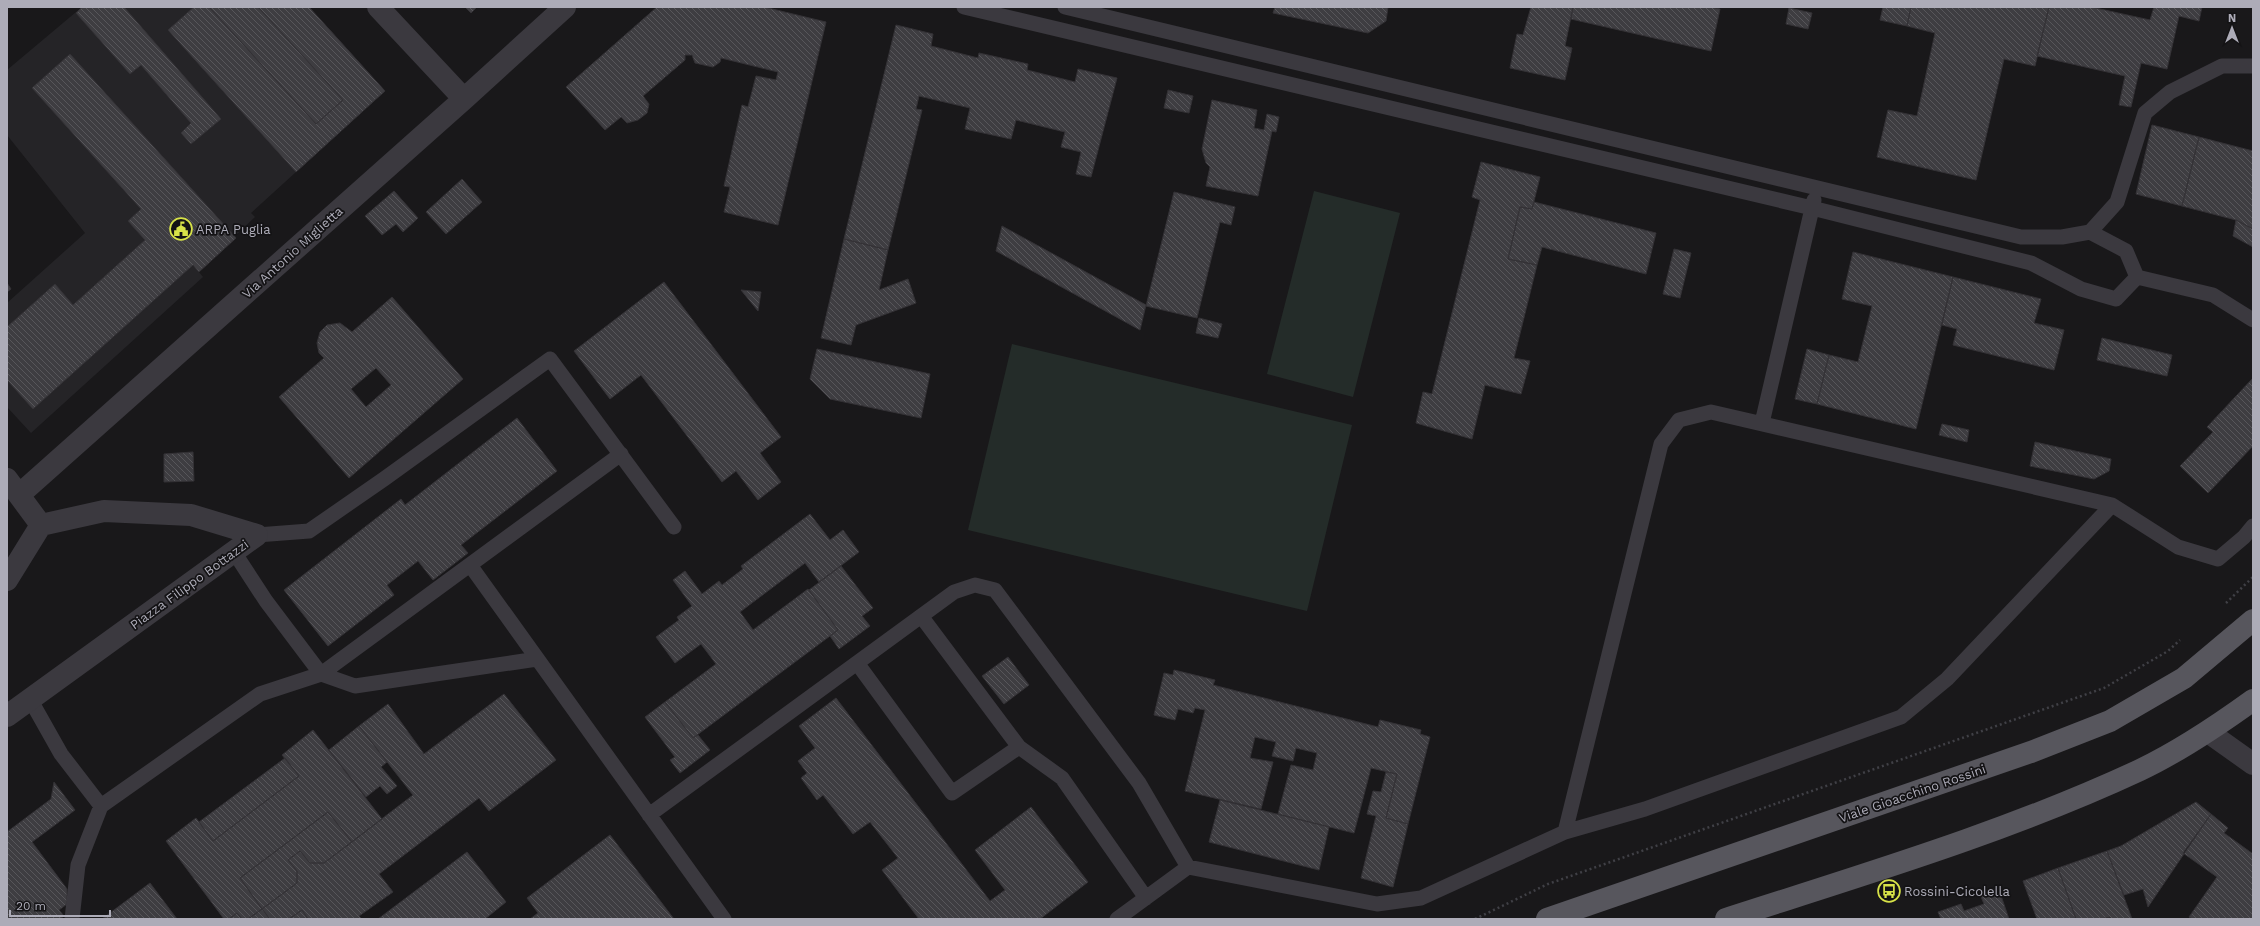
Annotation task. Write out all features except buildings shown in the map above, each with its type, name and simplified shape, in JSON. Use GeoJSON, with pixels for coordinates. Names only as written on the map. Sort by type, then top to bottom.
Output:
{"type":"FeatureCollection","features":[{"type":"Feature","properties":{"kind":"main road","name":"Viale Gioacchino Rossini"},"geometry":{"type":"LineString","coordinates":[[1547,919],[2031,752],[2110,721],[2184,678],[2253,620]]}},
{"type":"Feature","properties":{"kind":"main road"},"geometry":{"type":"LineString","coordinates":[[1726,919],[1913,859],[2056,806],[2141,769],[2208,732],[2253,700]]}},
{"type":"Feature","properties":{"kind":"street"},"geometry":{"type":"LineString","coordinates":[[378,7],[464,99]]}},
{"type":"Feature","properties":{"kind":"street","name":"Via Antonio Miglietta"},"geometry":{"type":"LineString","coordinates":[[13,487],[464,99],[565,7]]}},
{"type":"Feature","properties":{"kind":"street"},"geometry":{"type":"LineString","coordinates":[[7,580],[41,525],[13,487]]}},
{"type":"Feature","properties":{"kind":"street","name":"Piazza Filippo Bottazzi"},"geometry":{"type":"LineString","coordinates":[[41,525],[104,511],[191,514],[257,534]]}},
{"type":"Feature","properties":{"kind":"street","name":"Piazza Filippo Bottazzi"},"geometry":{"type":"LineString","coordinates":[[7,716],[257,534]]}},
{"type":"Feature","properties":{"kind":"street"},"geometry":{"type":"LineString","coordinates":[[2208,732],[2253,764]]}},
{"type":"Feature","properties":{"kind":"lane"},"geometry":{"type":"LineString","coordinates":[[964,7],[1812,208],[2031,263],[2081,289],[2116,299],[2137,277]]}},
{"type":"Feature","properties":{"kind":"lane"},"geometry":{"type":"LineString","coordinates":[[1065,7],[2021,237],[2062,237],[2090,232],[2117,202],[2145,113],[2170,92],[2222,66],[2253,66]]}},
{"type":"Feature","properties":{"kind":"lane"},"geometry":{"type":"LineString","coordinates":[[1762,423],[1817,189]]}},
{"type":"Feature","properties":{"kind":"lane"},"geometry":{"type":"LineString","coordinates":[[2090,232],[2126,251],[2137,277]]}},
{"type":"Feature","properties":{"kind":"lane"},"geometry":{"type":"LineString","coordinates":[[2137,277],[2213,295],[2253,320]]}},
{"type":"Feature","properties":{"kind":"lane"},"geometry":{"type":"LineString","coordinates":[[257,534],[309,531],[384,479],[550,359],[674,527]]}},
{"type":"Feature","properties":{"kind":"lane"},"geometry":{"type":"LineString","coordinates":[[1564,832],[1661,444],[1679,420],[1711,412],[2112,505],[2178,547],[2218,559],[2244,537],[2253,526]]}},
{"type":"Feature","properties":{"kind":"lane"},"geometry":{"type":"LineString","coordinates":[[72,919],[78,865],[101,806],[260,694],[321,674],[620,454]]}},
{"type":"Feature","properties":{"kind":"lane"},"geometry":{"type":"LineString","coordinates":[[1117,919],[1188,867],[1377,904],[1421,898],[1564,832],[1645,810],[1901,717],[1946,679],[2112,505]]}},
{"type":"Feature","properties":{"kind":"lane"},"geometry":{"type":"LineString","coordinates":[[234,552],[266,601],[321,674],[355,686],[537,659]]}},
{"type":"Feature","properties":{"kind":"lane"},"geometry":{"type":"LineString","coordinates":[[470,565],[724,919]]}},
{"type":"Feature","properties":{"kind":"lane"},"geometry":{"type":"LineString","coordinates":[[649,815],[954,592],[975,585],[995,590],[1139,783],[1188,867]]}},
{"type":"Feature","properties":{"kind":"lane"},"geometry":{"type":"LineString","coordinates":[[921,616],[1019,747],[1062,778],[1146,898]]}},
{"type":"Feature","properties":{"kind":"lane"},"geometry":{"type":"LineString","coordinates":[[857,662],[952,793],[1019,747]]}},
{"type":"Feature","properties":{"kind":"lane"},"geometry":{"type":"LineString","coordinates":[[30,699],[61,754],[101,806]]}},
{"type":"Feature","properties":{"kind":"path"},"geometry":{"type":"LineString","coordinates":[[2223,605],[2253,577]]}},
{"type":"Feature","properties":{"kind":"path"},"geometry":{"type":"LineString","coordinates":[[1475,919],[1548,884],[2104,688],[2168,651],[2186,636]]}},
{"type":"Feature","properties":{"kind":"shaded area"},"geometry":{"type":"Polygon","coordinates":[[[82,7],[309,7],[385,91],[251,213],[255,217],[235,236],[236,238],[199,272],[203,277],[31,433],[7,407],[7,303],[85,233],[7,135],[7,70],[82,7]]]}},
{"type":"Feature","properties":{"kind":"shaded area"},"geometry":{"type":"Polygon","coordinates":[[[1314,191],[1400,213],[1353,397],[1267,374],[1314,191]]]}},
{"type":"Feature","properties":{"kind":"shaded area"},"geometry":{"type":"Polygon","coordinates":[[[1012,344],[1352,425],[1307,611],[968,530],[1012,344]]]}},
{"type":"Feature","properties":{"kind":"place","name":"ARPA Puglia"},"geometry":{"type":"Point","coordinates":[181,229]}},
{"type":"Feature","properties":{"kind":"place","name":"Rossini-Cicolella"},"geometry":{"type":"Point","coordinates":[1889,891]}}]}
